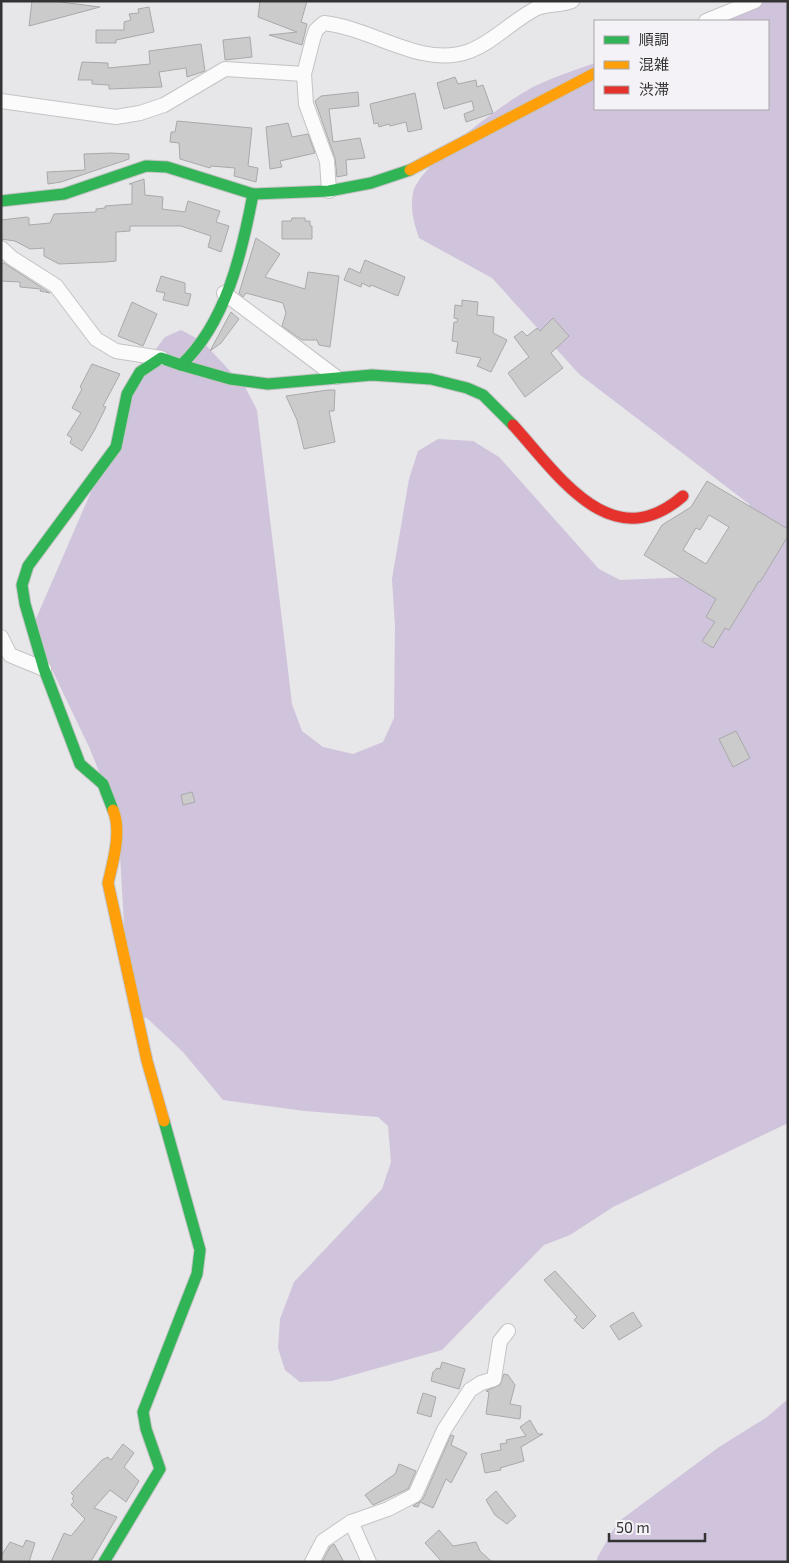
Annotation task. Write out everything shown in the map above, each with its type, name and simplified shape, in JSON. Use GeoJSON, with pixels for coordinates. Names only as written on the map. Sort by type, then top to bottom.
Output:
{"type":"FeatureCollection","features":[{"type":"Feature","properties":{"kind":"street"},"geometry":{"type":"LineString","coordinates":[[329,191],[327,161],[306,104],[304,74],[312,39],[316,30],[324,23],[344,26],[424,53],[458,55],[479,48],[537,8],[572,1]]}},
{"type":"Feature","properties":{"kind":"street"},"geometry":{"type":"LineString","coordinates":[[708,20],[754,1]]}},
{"type":"Feature","properties":{"kind":"street"},"geometry":{"type":"LineString","coordinates":[[1,101],[116,117],[140,113],[164,105],[225,69],[304,74]]}},
{"type":"Feature","properties":{"kind":"street"},"geometry":{"type":"LineString","coordinates":[[1,201],[64,194],[146,166],[167,167],[253,194],[329,191],[371,182],[411,170],[594,74]]}},
{"type":"Feature","properties":{"kind":"street"},"geometry":{"type":"LineString","coordinates":[[181,365],[191,358],[214,321],[247,228],[253,194]]}},
{"type":"Feature","properties":{"kind":"street"},"geometry":{"type":"LineString","coordinates":[[1,248],[12,258],[56,286],[96,339],[116,351],[161,358],[220,378],[279,384],[336,377],[384,375],[457,384],[484,395],[521,432],[575,496],[596,510],[618,517],[652,517],[667,511],[683,496]]}},
{"type":"Feature","properties":{"kind":"street"},"geometry":{"type":"LineString","coordinates":[[224,293],[336,377]]}},
{"type":"Feature","properties":{"kind":"street"},"geometry":{"type":"LineString","coordinates":[[104,1562],[160,1469],[146,1429],[143,1412],[197,1274],[200,1250],[148,1061],[108,882],[114,856],[116,817],[103,784],[80,764],[44,669],[24,604],[22,585],[28,566],[116,447],[127,394],[140,372],[161,358]]}},
{"type":"Feature","properties":{"kind":"street"},"geometry":{"type":"LineString","coordinates":[[1,637],[10,655],[44,669]]}},
{"type":"Feature","properties":{"kind":"street"},"geometry":{"type":"LineString","coordinates":[[312,1562],[323,1541],[351,1522],[388,1509],[414,1494],[444,1430],[470,1390],[481,1383],[494,1379],[500,1341],[508,1331]]}},
{"type":"Feature","properties":{"kind":"street"},"geometry":{"type":"LineString","coordinates":[[351,1522],[370,1562]]}},
{"type":"Feature","properties":{"kind":"shaded area"},"geometry":{"type":"Polygon","coordinates":[[[752,1],[788,1],[788,1123],[613,1207],[570,1235],[544,1245],[442,1350],[332,1381],[300,1382],[285,1370],[278,1348],[280,1319],[294,1282],[382,1189],[391,1162],[388,1126],[378,1117],[305,1111],[223,1100],[183,1052],[148,1019],[129,1011],[118,820],[90,749],[32,628],[149,358],[165,337],[181,330],[202,341],[245,387],[257,410],[292,704],[302,731],[323,747],[353,754],[383,742],[394,718],[395,626],[392,579],[409,479],[418,451],[438,439],[473,441],[499,457],[599,569],[620,580],[692,577],[756,527],[749,504],[579,374],[492,278],[419,238],[412,211],[413,193],[419,181],[447,150],[466,134],[522,93],[535,86],[594,63],[594,110],[769,110],[769,20],[704,20],[752,1]]]}},
{"type":"Feature","properties":{"kind":"shaded area"},"geometry":{"type":"Polygon","coordinates":[[[788,1399],[788,1562],[597,1562],[597,1558],[618,1522],[719,1447],[767,1417],[788,1399]]]}},
{"type":"Feature","properties":{"kind":"building"},"geometry":{"type":"Polygon","coordinates":[[[32,1],[53,1],[100,7],[29,26],[32,1]]]}},
{"type":"Feature","properties":{"kind":"building"},"geometry":{"type":"Polygon","coordinates":[[[260,1],[307,1],[301,22],[307,24],[302,45],[269,35],[297,32],[258,17],[260,1]]]}},
{"type":"Feature","properties":{"kind":"building"},"geometry":{"type":"Polygon","coordinates":[[[149,7],[154,32],[116,40],[116,43],[96,43],[96,30],[124,30],[124,22],[131,20],[129,14],[139,13],[138,9],[149,7]]]}},
{"type":"Feature","properties":{"kind":"building"},"geometry":{"type":"Polygon","coordinates":[[[250,37],[252,57],[225,60],[223,40],[250,37]]]}},
{"type":"Feature","properties":{"kind":"building"},"geometry":{"type":"Polygon","coordinates":[[[201,44],[205,71],[187,77],[186,68],[159,72],[162,87],[109,89],[109,85],[92,84],[92,80],[78,80],[82,62],[108,63],[108,68],[150,64],[149,51],[201,44]]]}},
{"type":"Feature","properties":{"kind":"building"},"geometry":{"type":"Polygon","coordinates":[[[455,77],[458,84],[476,80],[477,87],[483,85],[493,113],[466,122],[464,114],[474,110],[472,101],[444,109],[437,83],[455,77]]]}},
{"type":"Feature","properties":{"kind":"building"},"geometry":{"type":"Polygon","coordinates":[[[358,92],[359,106],[329,109],[333,142],[360,138],[365,158],[346,160],[347,175],[337,177],[335,158],[315,101],[321,96],[358,92]]]}},
{"type":"Feature","properties":{"kind":"building"},"geometry":{"type":"Polygon","coordinates":[[[415,93],[422,129],[408,132],[406,122],[379,127],[378,123],[374,124],[370,104],[415,93]]]}},
{"type":"Feature","properties":{"kind":"building"},"geometry":{"type":"Polygon","coordinates":[[[177,121],[252,128],[248,166],[258,168],[256,182],[234,176],[235,168],[211,166],[210,168],[180,159],[179,143],[170,142],[171,132],[175,132],[177,121]]]}},
{"type":"Feature","properties":{"kind":"building"},"geometry":{"type":"Polygon","coordinates":[[[288,123],[292,137],[308,134],[315,153],[280,161],[282,167],[270,169],[266,127],[288,123]]]}},
{"type":"Feature","properties":{"kind":"building"},"geometry":{"type":"Polygon","coordinates":[[[84,154],[129,154],[129,159],[61,182],[48,184],[47,172],[85,170],[84,154]]]}},
{"type":"Feature","properties":{"kind":"building"},"geometry":{"type":"Polygon","coordinates":[[[144,179],[145,195],[163,197],[162,209],[185,212],[188,201],[220,211],[216,222],[229,226],[221,252],[208,247],[211,236],[181,226],[130,226],[130,231],[116,232],[116,261],[106,262],[59,264],[44,256],[44,248],[30,249],[15,241],[1,239],[1,220],[27,217],[29,218],[29,225],[50,223],[54,214],[96,212],[96,209],[105,208],[105,206],[132,204],[132,184],[129,184],[144,179]]]}},
{"type":"Feature","properties":{"kind":"building"},"geometry":{"type":"Polygon","coordinates":[[[292,218],[305,218],[305,221],[310,221],[312,239],[282,239],[282,221],[291,221],[292,218]]]}},
{"type":"Feature","properties":{"kind":"building"},"geometry":{"type":"Polygon","coordinates":[[[256,238],[280,254],[265,277],[305,289],[308,272],[339,276],[330,347],[319,345],[317,340],[302,340],[282,326],[286,313],[283,303],[246,293],[243,297],[239,293],[256,238]]]}},
{"type":"Feature","properties":{"kind":"building"},"geometry":{"type":"Polygon","coordinates":[[[365,260],[405,277],[398,296],[371,285],[370,287],[362,283],[361,287],[344,280],[349,268],[360,273],[365,260]]]}},
{"type":"Feature","properties":{"kind":"building"},"geometry":{"type":"Polygon","coordinates":[[[1,263],[4,263],[50,293],[40,291],[41,289],[20,287],[20,282],[1,281],[1,263]]]}},
{"type":"Feature","properties":{"kind":"building"},"geometry":{"type":"Polygon","coordinates":[[[161,276],[185,283],[185,293],[191,294],[188,306],[163,300],[165,293],[156,291],[161,276]]]}},
{"type":"Feature","properties":{"kind":"building"},"geometry":{"type":"Polygon","coordinates":[[[462,300],[478,302],[477,315],[494,317],[493,333],[507,340],[491,372],[477,366],[481,358],[456,353],[458,342],[452,341],[454,322],[457,322],[458,319],[454,318],[455,305],[462,306],[462,300]]]}},
{"type":"Feature","properties":{"kind":"building"},"geometry":{"type":"Polygon","coordinates":[[[132,302],[157,314],[143,346],[118,336],[132,302]]]}},
{"type":"Feature","properties":{"kind":"building"},"geometry":{"type":"Polygon","coordinates":[[[231,312],[239,319],[221,343],[210,351],[231,312]]]}},
{"type":"Feature","properties":{"kind":"building"},"geometry":{"type":"Polygon","coordinates":[[[553,318],[569,336],[551,353],[563,368],[525,397],[508,373],[529,357],[514,337],[522,331],[527,336],[537,328],[540,331],[553,318]]]}},
{"type":"Feature","properties":{"kind":"building"},"geometry":{"type":"Polygon","coordinates":[[[92,364],[120,374],[103,406],[106,407],[82,451],[70,443],[72,438],[67,435],[81,413],[72,408],[92,364]]]}},
{"type":"Feature","properties":{"kind":"building"},"geometry":{"type":"Polygon","coordinates":[[[335,390],[334,411],[329,411],[335,442],[304,449],[297,420],[286,396],[335,390]]]}},
{"type":"Feature","properties":{"kind":"building"},"geometry":{"type":"Polygon","coordinates":[[[707,481],[788,529],[788,536],[760,582],[729,630],[725,628],[713,648],[702,641],[715,622],[706,617],[716,599],[644,555],[662,525],[691,507],[707,481]],[[709,515],[700,530],[696,528],[683,550],[706,564],[729,527],[709,515]]]}},
{"type":"Feature","properties":{"kind":"building"},"geometry":{"type":"Polygon","coordinates":[[[736,731],[750,758],[733,767],[719,739],[736,731]]]}},
{"type":"Feature","properties":{"kind":"building"},"geometry":{"type":"Polygon","coordinates":[[[192,792],[195,802],[183,805],[181,795],[192,792]]]}},
{"type":"Feature","properties":{"kind":"building"},"geometry":{"type":"Polygon","coordinates":[[[555,1271],[596,1316],[583,1329],[574,1320],[577,1317],[544,1280],[555,1271]]]}},
{"type":"Feature","properties":{"kind":"building"},"geometry":{"type":"Polygon","coordinates":[[[633,1312],[642,1326],[619,1340],[610,1326],[633,1312]]]}},
{"type":"Feature","properties":{"kind":"building"},"geometry":{"type":"Polygon","coordinates":[[[442,1362],[465,1369],[459,1389],[431,1381],[433,1372],[437,1368],[440,1369],[442,1362]]]}},
{"type":"Feature","properties":{"kind":"building"},"geometry":{"type":"Polygon","coordinates":[[[504,1374],[508,1375],[515,1385],[510,1404],[521,1406],[520,1419],[486,1414],[489,1392],[486,1391],[500,1385],[504,1374]]]}},
{"type":"Feature","properties":{"kind":"building"},"geometry":{"type":"Polygon","coordinates":[[[423,1393],[436,1397],[431,1417],[417,1413],[423,1393]]]}},
{"type":"Feature","properties":{"kind":"building"},"geometry":{"type":"Polygon","coordinates":[[[530,1420],[538,1434],[543,1434],[521,1447],[524,1461],[500,1468],[501,1470],[485,1473],[481,1454],[501,1450],[500,1444],[507,1443],[506,1440],[526,1436],[520,1427],[530,1420]]]}},
{"type":"Feature","properties":{"kind":"building"},"geometry":{"type":"Polygon","coordinates":[[[451,1435],[454,1436],[451,1445],[467,1453],[451,1483],[446,1479],[433,1508],[420,1502],[418,1507],[413,1506],[423,1499],[451,1435]]]}},
{"type":"Feature","properties":{"kind":"building"},"geometry":{"type":"Polygon","coordinates":[[[123,1444],[134,1453],[124,1467],[139,1481],[126,1502],[110,1490],[94,1508],[117,1517],[93,1558],[90,1562],[51,1562],[64,1533],[71,1536],[85,1519],[71,1505],[74,1501],[72,1499],[74,1496],[71,1493],[102,1460],[108,1457],[111,1460],[123,1444]]]}},
{"type":"Feature","properties":{"kind":"building"},"geometry":{"type":"Polygon","coordinates":[[[399,1464],[416,1471],[408,1489],[373,1505],[365,1495],[395,1474],[399,1464]]]}},
{"type":"Feature","properties":{"kind":"building"},"geometry":{"type":"Polygon","coordinates":[[[496,1491],[516,1516],[507,1524],[495,1515],[486,1500],[496,1491]]]}},
{"type":"Feature","properties":{"kind":"building"},"geometry":{"type":"Polygon","coordinates":[[[439,1530],[453,1546],[476,1542],[480,1551],[492,1562],[442,1562],[425,1543],[439,1530]]]}},
{"type":"Feature","properties":{"kind":"building"},"geometry":{"type":"Polygon","coordinates":[[[26,1540],[35,1543],[29,1562],[1,1562],[1,1556],[10,1542],[23,1547],[26,1540]]]}},
{"type":"Feature","properties":{"kind":"building"},"geometry":{"type":"Polygon","coordinates":[[[334,1544],[344,1562],[322,1562],[330,1547],[334,1544]]]}},
{"type":"Feature","properties":{"kind":"traffic: fast"},"geometry":{"type":"LineString","coordinates":[[1,201],[64,194],[146,166],[167,167],[253,194],[329,191],[371,183],[410,170]]}},
{"type":"Feature","properties":{"kind":"traffic: fast"},"geometry":{"type":"LineString","coordinates":[[113,810],[103,784],[80,764],[44,669],[25,604],[22,585],[28,566],[116,447],[127,394],[140,372],[161,358],[181,365],[197,348],[210,329],[230,286],[253,194]]}},
{"type":"Feature","properties":{"kind":"traffic: fast"},"geometry":{"type":"LineString","coordinates":[[181,365],[230,379],[268,384],[372,375],[431,379],[467,388],[483,395],[513,425]]}},
{"type":"Feature","properties":{"kind":"traffic: fast"},"geometry":{"type":"LineString","coordinates":[[104,1562],[160,1469],[146,1429],[143,1412],[197,1274],[200,1250],[164,1121]]}},
{"type":"Feature","properties":{"kind":"traffic: slow"},"geometry":{"type":"LineString","coordinates":[[410,170],[594,74]]}},
{"type":"Feature","properties":{"kind":"traffic: slow"},"geometry":{"type":"LineString","coordinates":[[113,810],[116,818],[117,837],[108,883],[147,1061],[164,1121]]}},
{"type":"Feature","properties":{"kind":"traffic: jam"},"geometry":{"type":"LineString","coordinates":[[513,425],[567,485],[588,502],[609,514],[632,518],[657,513],[683,496]]}}]}
